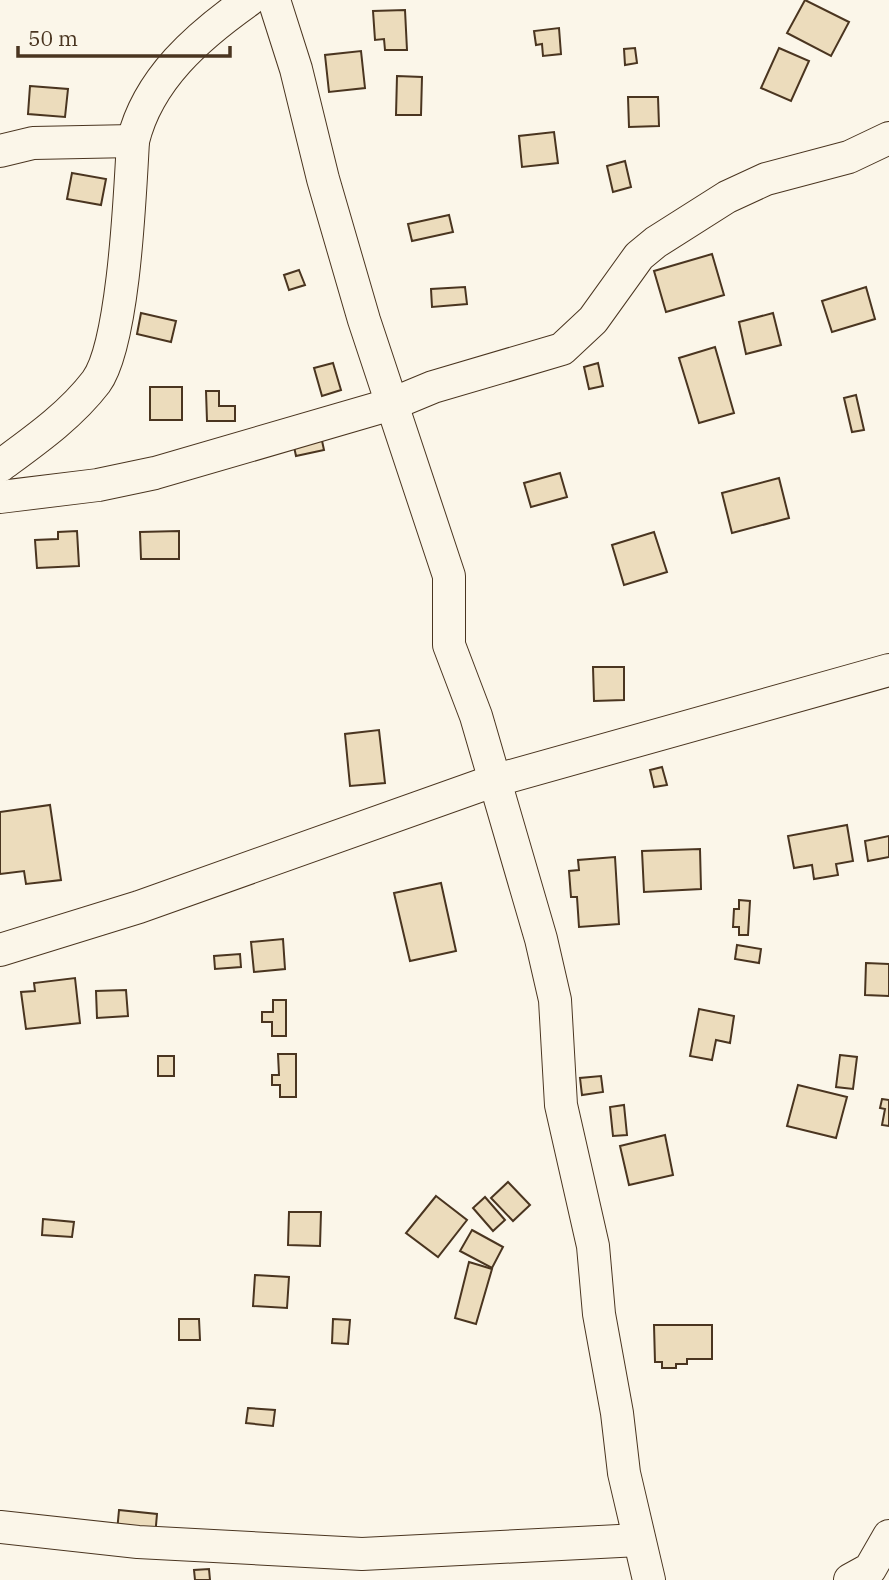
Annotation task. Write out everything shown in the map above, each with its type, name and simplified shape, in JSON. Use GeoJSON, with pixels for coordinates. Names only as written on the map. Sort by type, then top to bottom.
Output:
{"type":"FeatureCollection","features":[{"type":"Feature","properties":{"kind":"street"},"geometry":{"type":"LineString","coordinates":[[0,466],[51,429],[97,381],[108,359],[116,324],[133,141],[139,119],[151,94],[175,63],[248,0]]}},
{"type":"Feature","properties":{"kind":"street"},"geometry":{"type":"LineString","coordinates":[[274,0],[296,69],[323,179],[364,320],[449,576],[449,645],[476,716],[541,939],[555,1000],[561,1105],[593,1246],[599,1314],[617,1413],[624,1474],[649,1580]]}},
{"type":"Feature","properties":{"kind":"street"},"geometry":{"type":"LineString","coordinates":[[0,497],[98,485],[155,473],[392,404],[433,387],[562,349],[593,320],[639,256],[664,237],[727,197],[766,179],[849,157],[889,138]]}},
{"type":"Feature","properties":{"kind":"street"},"geometry":{"type":"LineString","coordinates":[[0,151],[33,143],[133,141]]}},
{"type":"Feature","properties":{"kind":"street"},"geometry":{"type":"LineString","coordinates":[[0,950],[139,907],[493,781],[889,670]]}},
{"type":"Feature","properties":{"kind":"street"},"geometry":{"type":"LineString","coordinates":[[0,1527],[138,1542],[362,1554],[639,1540]]}},
{"type":"Feature","properties":{"kind":"street"},"geometry":{"type":"LineString","coordinates":[[850,1580],[870,1569],[889,1536]]}},
{"type":"Feature","properties":{"kind":"building"},"geometry":{"type":"Polygon","coordinates":[[[805,0],[849,22],[831,56],[787,33],[805,0]]]}},
{"type":"Feature","properties":{"kind":"building"},"geometry":{"type":"Polygon","coordinates":[[[405,10],[407,50],[385,50],[384,39],[375,40],[373,11],[405,10]]]}},
{"type":"Feature","properties":{"kind":"building"},"geometry":{"type":"Polygon","coordinates":[[[559,28],[561,54],[543,56],[542,44],[536,45],[534,31],[559,28]]]}},
{"type":"Feature","properties":{"kind":"building"},"geometry":{"type":"Polygon","coordinates":[[[635,48],[637,63],[625,65],[624,49],[635,48]]]}},
{"type":"Feature","properties":{"kind":"building"},"geometry":{"type":"Polygon","coordinates":[[[779,48],[809,61],[791,101],[761,88],[779,48]]]}},
{"type":"Feature","properties":{"kind":"building"},"geometry":{"type":"Polygon","coordinates":[[[361,51],[365,88],[329,92],[325,55],[361,51]]]}},
{"type":"Feature","properties":{"kind":"building"},"geometry":{"type":"Polygon","coordinates":[[[397,76],[422,77],[421,115],[396,115],[397,76]]]}},
{"type":"Feature","properties":{"kind":"building"},"geometry":{"type":"Polygon","coordinates":[[[30,86],[68,89],[65,117],[28,114],[30,86]]]}},
{"type":"Feature","properties":{"kind":"building"},"geometry":{"type":"Polygon","coordinates":[[[628,97],[658,97],[659,126],[629,127],[628,97]]]}},
{"type":"Feature","properties":{"kind":"building"},"geometry":{"type":"Polygon","coordinates":[[[554,132],[558,163],[522,167],[519,136],[554,132]]]}},
{"type":"Feature","properties":{"kind":"building"},"geometry":{"type":"Polygon","coordinates":[[[625,161],[631,187],[613,192],[607,166],[625,161]]]}},
{"type":"Feature","properties":{"kind":"building"},"geometry":{"type":"Polygon","coordinates":[[[72,173],[106,179],[101,205],[67,199],[72,173]]]}},
{"type":"Feature","properties":{"kind":"building"},"geometry":{"type":"Polygon","coordinates":[[[449,215],[453,232],[412,241],[408,224],[449,215]]]}},
{"type":"Feature","properties":{"kind":"building"},"geometry":{"type":"Polygon","coordinates":[[[712,254],[724,295],[666,312],[654,271],[712,254]]]}},
{"type":"Feature","properties":{"kind":"building"},"geometry":{"type":"Polygon","coordinates":[[[299,270],[305,285],[289,290],[284,275],[299,270]]]}},
{"type":"Feature","properties":{"kind":"building"},"geometry":{"type":"Polygon","coordinates":[[[465,287],[467,304],[432,307],[431,289],[465,287]]]}},
{"type":"Feature","properties":{"kind":"building"},"geometry":{"type":"Polygon","coordinates":[[[866,287],[875,319],[832,332],[822,301],[866,287]]]}},
{"type":"Feature","properties":{"kind":"building"},"geometry":{"type":"Polygon","coordinates":[[[141,313],[176,321],[171,342],[137,334],[141,313]]]}},
{"type":"Feature","properties":{"kind":"building"},"geometry":{"type":"Polygon","coordinates":[[[773,313],[781,345],[746,354],[739,322],[773,313]]]}},
{"type":"Feature","properties":{"kind":"building"},"geometry":{"type":"Polygon","coordinates":[[[715,347],[734,413],[699,423],[679,358],[715,347]]]}},
{"type":"Feature","properties":{"kind":"building"},"geometry":{"type":"Polygon","coordinates":[[[333,363],[341,390],[322,396],[314,368],[333,363]]]}},
{"type":"Feature","properties":{"kind":"building"},"geometry":{"type":"Polygon","coordinates":[[[598,363],[603,386],[589,389],[584,367],[598,363]]]}},
{"type":"Feature","properties":{"kind":"building"},"geometry":{"type":"Polygon","coordinates":[[[150,387],[182,387],[182,420],[150,420],[150,387]]]}},
{"type":"Feature","properties":{"kind":"building"},"geometry":{"type":"Polygon","coordinates":[[[206,391],[219,391],[219,406],[235,406],[235,421],[207,421],[206,391]]]}},
{"type":"Feature","properties":{"kind":"building"},"geometry":{"type":"Polygon","coordinates":[[[856,395],[864,430],[852,432],[844,398],[856,395]]]}},
{"type":"Feature","properties":{"kind":"building"},"geometry":{"type":"Polygon","coordinates":[[[321,436],[324,450],[296,456],[293,442],[321,436]]]}},
{"type":"Feature","properties":{"kind":"building"},"geometry":{"type":"Polygon","coordinates":[[[560,473],[567,497],[531,507],[524,483],[560,473]]]}},
{"type":"Feature","properties":{"kind":"building"},"geometry":{"type":"Polygon","coordinates":[[[779,478],[789,518],[732,533],[722,493],[779,478]]]}},
{"type":"Feature","properties":{"kind":"building"},"geometry":{"type":"Polygon","coordinates":[[[77,531],[79,566],[37,568],[35,540],[58,539],[58,532],[77,531]]]}},
{"type":"Feature","properties":{"kind":"building"},"geometry":{"type":"Polygon","coordinates":[[[179,531],[179,559],[141,559],[140,532],[179,531]]]}},
{"type":"Feature","properties":{"kind":"building"},"geometry":{"type":"Polygon","coordinates":[[[654,532],[667,572],[624,585],[612,545],[654,532]]]}},
{"type":"Feature","properties":{"kind":"building"},"geometry":{"type":"Polygon","coordinates":[[[593,667],[624,667],[624,700],[594,701],[593,667]]]}},
{"type":"Feature","properties":{"kind":"building"},"geometry":{"type":"Polygon","coordinates":[[[379,730],[385,783],[350,786],[345,734],[379,730]]]}},
{"type":"Feature","properties":{"kind":"building"},"geometry":{"type":"Polygon","coordinates":[[[662,767],[667,785],[654,787],[650,770],[662,767]]]}},
{"type":"Feature","properties":{"kind":"building"},"geometry":{"type":"Polygon","coordinates":[[[50,805],[61,880],[26,884],[24,871],[0,874],[0,812],[50,805]]]}},
{"type":"Feature","properties":{"kind":"building"},"geometry":{"type":"Polygon","coordinates":[[[847,825],[853,861],[836,864],[838,875],[814,879],[812,865],[794,868],[788,836],[847,825]]]}},
{"type":"Feature","properties":{"kind":"building"},"geometry":{"type":"Polygon","coordinates":[[[889,836],[889,857],[868,861],[865,841],[889,836]]]}},
{"type":"Feature","properties":{"kind":"building"},"geometry":{"type":"Polygon","coordinates":[[[700,849],[701,889],[644,892],[642,851],[700,849]]]}},
{"type":"Feature","properties":{"kind":"building"},"geometry":{"type":"Polygon","coordinates":[[[615,857],[619,924],[579,927],[577,897],[571,897],[569,871],[579,870],[578,860],[615,857]]]}},
{"type":"Feature","properties":{"kind":"building"},"geometry":{"type":"Polygon","coordinates":[[[441,883],[456,951],[410,961],[394,893],[441,883]]]}},
{"type":"Feature","properties":{"kind":"building"},"geometry":{"type":"Polygon","coordinates":[[[739,900],[750,901],[748,935],[739,935],[739,927],[733,927],[734,909],[739,909],[739,900]]]}},
{"type":"Feature","properties":{"kind":"building"},"geometry":{"type":"Polygon","coordinates":[[[283,939],[285,969],[254,972],[251,942],[283,939]]]}},
{"type":"Feature","properties":{"kind":"building"},"geometry":{"type":"Polygon","coordinates":[[[737,945],[761,949],[759,963],[735,959],[737,945]]]}},
{"type":"Feature","properties":{"kind":"building"},"geometry":{"type":"Polygon","coordinates":[[[240,954],[241,967],[215,969],[214,956],[240,954]]]}},
{"type":"Feature","properties":{"kind":"building"},"geometry":{"type":"Polygon","coordinates":[[[866,963],[889,964],[889,996],[865,995],[866,963]]]}},
{"type":"Feature","properties":{"kind":"building"},"geometry":{"type":"Polygon","coordinates":[[[75,978],[80,1023],[26,1029],[21,992],[35,991],[34,983],[75,978]]]}},
{"type":"Feature","properties":{"kind":"building"},"geometry":{"type":"Polygon","coordinates":[[[126,990],[128,1016],[97,1018],[96,991],[126,990]]]}},
{"type":"Feature","properties":{"kind":"building"},"geometry":{"type":"Polygon","coordinates":[[[273,1000],[286,1000],[286,1036],[272,1036],[272,1022],[262,1022],[262,1012],[273,1012],[273,1000]]]}},
{"type":"Feature","properties":{"kind":"building"},"geometry":{"type":"Polygon","coordinates":[[[699,1009],[734,1016],[730,1043],[716,1040],[712,1060],[690,1056],[699,1009]]]}},
{"type":"Feature","properties":{"kind":"building"},"geometry":{"type":"Polygon","coordinates":[[[278,1054],[296,1054],[296,1097],[280,1097],[280,1085],[272,1085],[272,1075],[279,1075],[278,1054]]]}},
{"type":"Feature","properties":{"kind":"building"},"geometry":{"type":"Polygon","coordinates":[[[840,1055],[857,1057],[853,1089],[836,1087],[840,1055]]]}},
{"type":"Feature","properties":{"kind":"building"},"geometry":{"type":"Polygon","coordinates":[[[158,1056],[174,1056],[174,1076],[158,1076],[158,1056]]]}},
{"type":"Feature","properties":{"kind":"building"},"geometry":{"type":"Polygon","coordinates":[[[601,1076],[603,1092],[582,1095],[580,1078],[601,1076]]]}},
{"type":"Feature","properties":{"kind":"building"},"geometry":{"type":"Polygon","coordinates":[[[798,1085],[847,1097],[836,1138],[787,1126],[798,1085]]]}},
{"type":"Feature","properties":{"kind":"building"},"geometry":{"type":"Polygon","coordinates":[[[882,1099],[889,1100],[889,1126],[882,1125],[885,1109],[880,1108],[882,1099]]]}},
{"type":"Feature","properties":{"kind":"building"},"geometry":{"type":"Polygon","coordinates":[[[624,1105],[627,1135],[613,1136],[610,1107],[624,1105]]]}},
{"type":"Feature","properties":{"kind":"building"},"geometry":{"type":"Polygon","coordinates":[[[665,1135],[673,1175],[629,1185],[620,1146],[665,1135]]]}},
{"type":"Feature","properties":{"kind":"building"},"geometry":{"type":"Polygon","coordinates":[[[508,1182],[530,1205],[513,1221],[491,1198],[508,1182]]]}},
{"type":"Feature","properties":{"kind":"building"},"geometry":{"type":"Polygon","coordinates":[[[436,1196],[467,1220],[438,1257],[406,1233],[436,1196]]]}},
{"type":"Feature","properties":{"kind":"building"},"geometry":{"type":"Polygon","coordinates":[[[485,1197],[505,1220],[493,1231],[473,1208],[485,1197]]]}},
{"type":"Feature","properties":{"kind":"building"},"geometry":{"type":"Polygon","coordinates":[[[289,1212],[321,1212],[320,1246],[288,1245],[289,1212]]]}},
{"type":"Feature","properties":{"kind":"building"},"geometry":{"type":"Polygon","coordinates":[[[43,1219],[74,1222],[72,1237],[42,1235],[43,1219]]]}},
{"type":"Feature","properties":{"kind":"building"},"geometry":{"type":"Polygon","coordinates":[[[472,1230],[503,1247],[492,1268],[460,1251],[472,1230]]]}},
{"type":"Feature","properties":{"kind":"building"},"geometry":{"type":"Polygon","coordinates":[[[469,1262],[492,1269],[476,1324],[455,1318],[469,1262]]]}},
{"type":"Feature","properties":{"kind":"building"},"geometry":{"type":"Polygon","coordinates":[[[255,1275],[289,1277],[287,1308],[253,1306],[255,1275]]]}},
{"type":"Feature","properties":{"kind":"building"},"geometry":{"type":"Polygon","coordinates":[[[179,1319],[199,1319],[200,1340],[179,1340],[179,1319]]]}},
{"type":"Feature","properties":{"kind":"building"},"geometry":{"type":"Polygon","coordinates":[[[333,1319],[350,1320],[348,1344],[332,1343],[333,1319]]]}},
{"type":"Feature","properties":{"kind":"building"},"geometry":{"type":"Polygon","coordinates":[[[654,1325],[712,1325],[712,1359],[687,1359],[687,1364],[676,1364],[676,1368],[662,1368],[662,1362],[655,1362],[654,1325]]]}},
{"type":"Feature","properties":{"kind":"building"},"geometry":{"type":"Polygon","coordinates":[[[248,1408],[275,1410],[273,1426],[246,1423],[248,1408]]]}},
{"type":"Feature","properties":{"kind":"building"},"geometry":{"type":"Polygon","coordinates":[[[119,1510],[157,1514],[155,1537],[117,1532],[119,1510]]]}},
{"type":"Feature","properties":{"kind":"building"},"geometry":{"type":"Polygon","coordinates":[[[209,1569],[210,1580],[195,1580],[194,1570],[209,1569]]]}}]}
